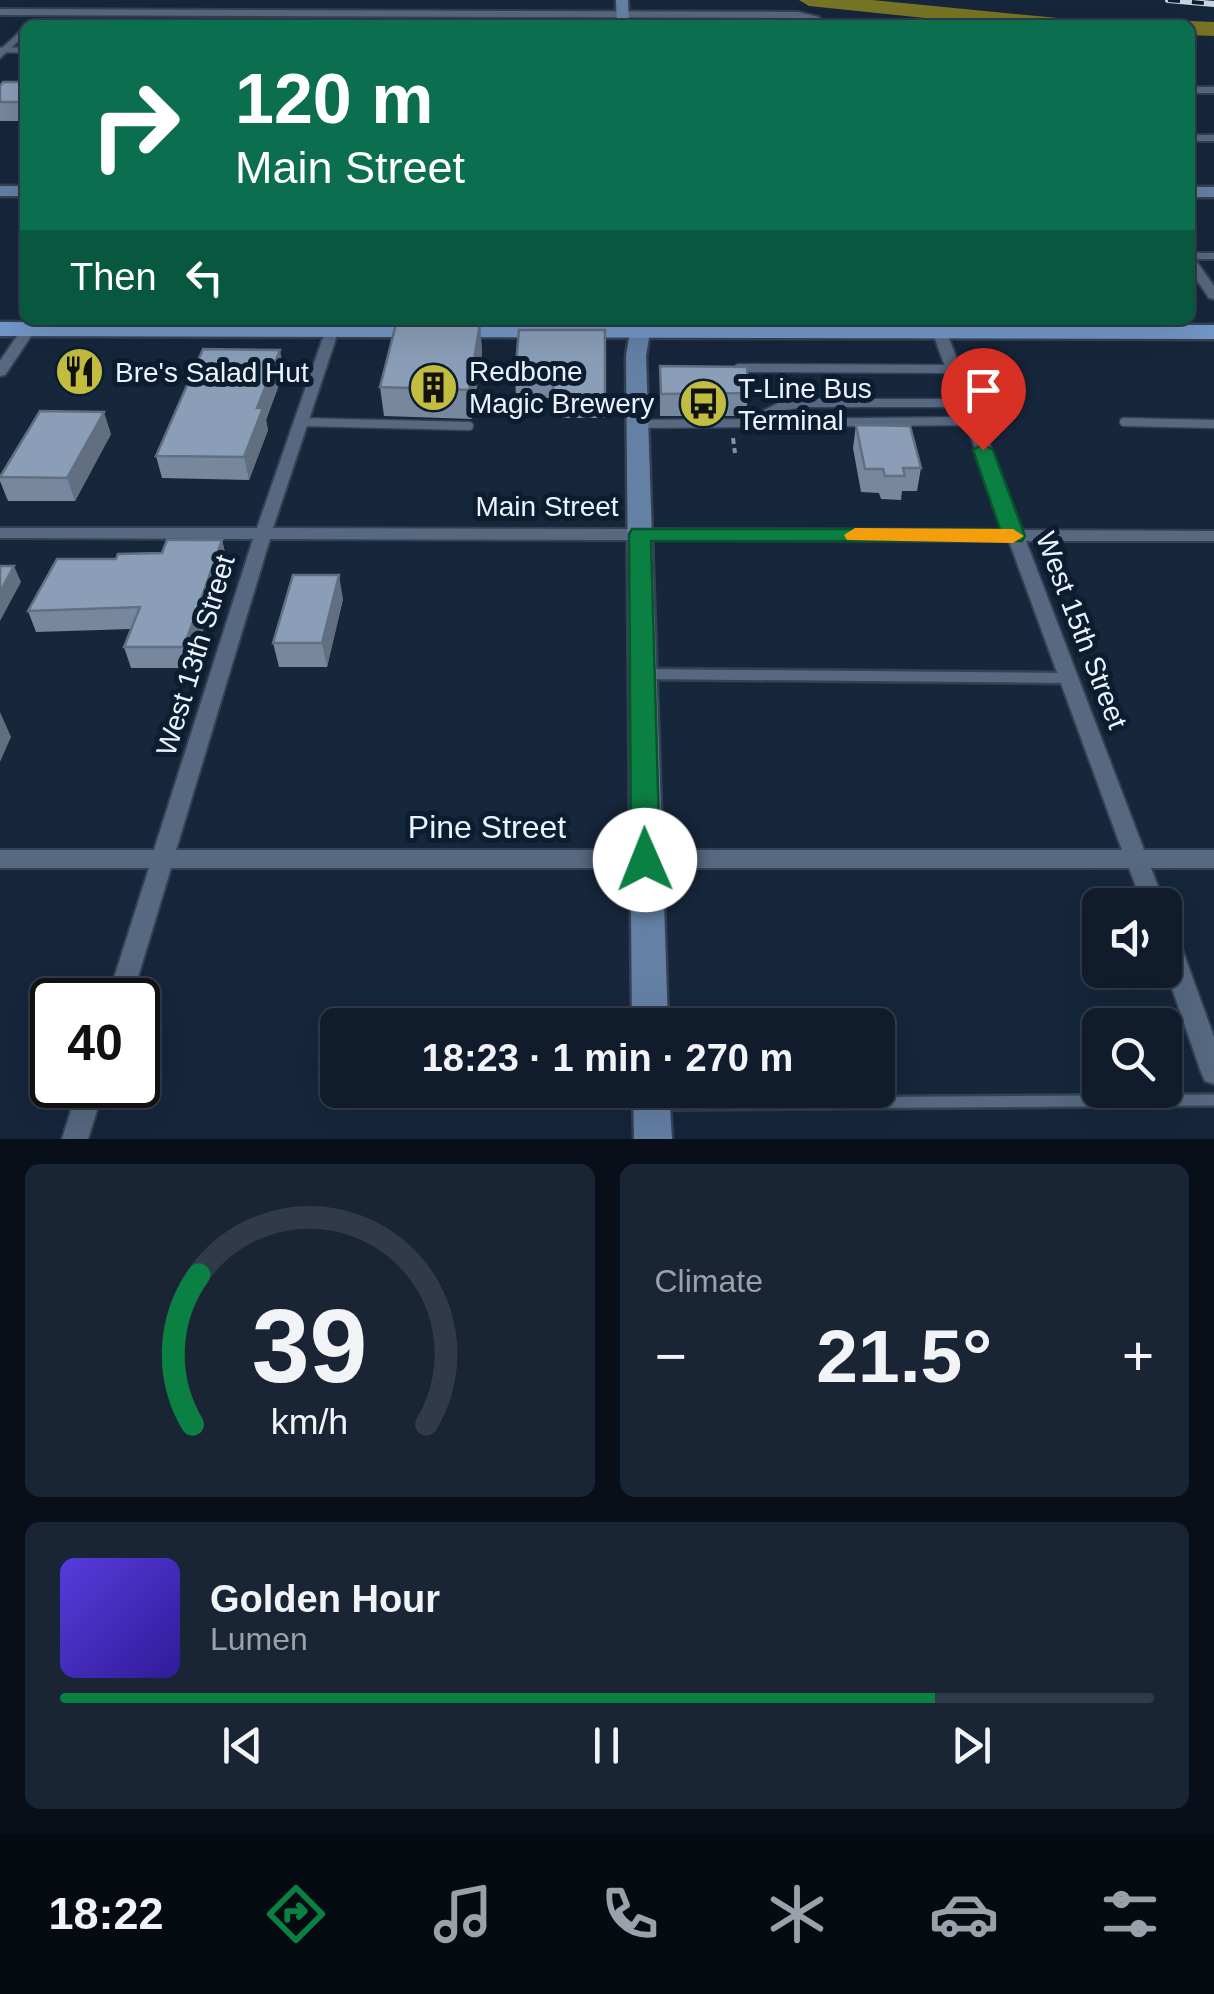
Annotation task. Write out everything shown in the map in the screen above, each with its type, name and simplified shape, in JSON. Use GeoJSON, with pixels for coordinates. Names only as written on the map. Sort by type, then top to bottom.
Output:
{"type":"FeatureCollection","features":[{"type":"Feature","properties":{"kind":"main road"},"geometry":{"type":"LineString","coordinates":[[0,329],[26,325]]}},
{"type":"Feature","properties":{"kind":"main road"},"geometry":{"type":"LineString","coordinates":[[92,325],[332,329],[937,325],[1214,332]]}},
{"type":"Feature","properties":{"kind":"street"},"geometry":{"type":"LineString","coordinates":[[34,20],[54,0]]}},
{"type":"Feature","properties":{"kind":"street"},"geometry":{"type":"LineString","coordinates":[[232,20],[245,0]]}},
{"type":"Feature","properties":{"kind":"street"},"geometry":{"type":"LineString","coordinates":[[428,0],[432,12],[430,20]]}},
{"type":"Feature","properties":{"kind":"street"},"geometry":{"type":"LineString","coordinates":[[0,12],[622,12],[798,15],[817,20]]}},
{"type":"Feature","properties":{"kind":"street"},"geometry":{"type":"LineString","coordinates":[[1195,266],[1214,295]]}},
{"type":"Feature","properties":{"kind":"street"},"geometry":{"type":"LineString","coordinates":[[0,372],[31,325]]}},
{"type":"Feature","properties":{"kind":"street"},"geometry":{"type":"LineString","coordinates":[[643,325],[646,367],[638,424],[649,1008]]}},
{"type":"Feature","properties":{"kind":"street","name":"West 15th Street"},"geometry":{"type":"LineString","coordinates":[[937,325],[1148,888]]}},
{"type":"Feature","properties":{"kind":"street","name":"West 13th Street"},"geometry":{"type":"LineString","coordinates":[[126,978],[332,329]]}},
{"type":"Feature","properties":{"kind":"street","name":"Main Street"},"geometry":{"type":"LineString","coordinates":[[0,533],[1214,536]]}},
{"type":"Feature","properties":{"kind":"street","name":"Pine Street"},"geometry":{"type":"LineString","coordinates":[[0,859],[1214,859]]}},
{"type":"Feature","properties":{"kind":"street"},"geometry":{"type":"LineString","coordinates":[[1182,983],[1214,1072]]}},
{"type":"Feature","properties":{"kind":"street"},"geometry":{"type":"LineString","coordinates":[[75,1139],[85,1108]]}},
{"type":"Feature","properties":{"kind":"lane"},"geometry":{"type":"LineString","coordinates":[[735,368],[953,369]]}},
{"type":"Feature","properties":{"kind":"lane"},"geometry":{"type":"LineString","coordinates":[[748,423],[779,407],[802,403],[969,412]]}},
{"type":"Feature","properties":{"kind":"lane"},"geometry":{"type":"LineString","coordinates":[[638,424],[969,412]]}},
{"type":"Feature","properties":{"kind":"lane"},"geometry":{"type":"LineString","coordinates":[[301,422],[469,426]]}},
{"type":"Feature","properties":{"kind":"lane"},"geometry":{"type":"LineString","coordinates":[[1124,422],[1214,424]]}},
{"type":"Feature","properties":{"kind":"lane"},"geometry":{"type":"LineString","coordinates":[[642,674],[1068,678]]}},
{"type":"Feature","properties":{"kind":"lane"},"geometry":{"type":"LineString","coordinates":[[652,1111],[1214,1100]]}},
{"type":"Feature","properties":{"kind":"building"},"geometry":{"type":"Polygon","coordinates":[[[3,82],[20,82],[20,102],[0,102],[3,82]]]}},
{"type":"Feature","properties":{"kind":"building"},"geometry":{"type":"Polygon","coordinates":[[[396,325],[480,325],[469,390],[380,387],[396,325]]]}},
{"type":"Feature","properties":{"kind":"building"},"geometry":{"type":"Polygon","coordinates":[[[519,330],[605,330],[605,396],[553,396],[554,376],[515,376],[519,330]]]}},
{"type":"Feature","properties":{"kind":"building"},"geometry":{"type":"Polygon","coordinates":[[[203,349],[280,350],[257,408],[263,408],[244,457],[156,456],[203,349]]]}},
{"type":"Feature","properties":{"kind":"building"},"geometry":{"type":"Polygon","coordinates":[[[660,366],[747,367],[748,393],[661,394],[660,366]]]}},
{"type":"Feature","properties":{"kind":"building"},"geometry":{"type":"Polygon","coordinates":[[[40,411],[104,412],[67,478],[0,477],[40,411]]]}},
{"type":"Feature","properties":{"kind":"building"},"geometry":{"type":"Polygon","coordinates":[[[856,425],[910,426],[921,468],[903,468],[905,476],[885,476],[883,469],[865,469],[856,425]]]}},
{"type":"Feature","properties":{"kind":"building"},"geometry":{"type":"Polygon","coordinates":[[[167,540],[222,540],[184,647],[124,647],[140,607],[28,611],[57,559],[116,559],[118,554],[162,553],[167,540]]]}},
{"type":"Feature","properties":{"kind":"building"},"geometry":{"type":"Polygon","coordinates":[[[0,566],[14,566],[0,592],[0,566]]]}},
{"type":"Feature","properties":{"kind":"building"},"geometry":{"type":"Polygon","coordinates":[[[293,575],[339,575],[322,643],[273,643],[293,575]]]}},
{"type":"Feature","properties":{"kind":"waterway"},"geometry":{"type":"LineString","coordinates":[[809,0],[1008,20]]}},
{"type":"Feature","properties":{"kind":"waterway"},"geometry":{"type":"LineString","coordinates":[[1195,28],[1214,29]]}},
{"type":"Feature","properties":{"kind":"railway"},"geometry":{"type":"LineString","coordinates":[[1168,0],[1214,4]]}},
{"type":"Feature","properties":{"kind":"slow traffic"},"geometry":{"type":"LineString","coordinates":[[855,535],[1013,536]]}},
{"type":"Feature","properties":{"kind":"place","name":"Bre's Salad Hut"},"geometry":{"type":"Point","coordinates":[80,372]}},
{"type":"Feature","properties":{"kind":"place","name":"Redbone Magic Brewery"},"geometry":{"type":"Point","coordinates":[434,387]}},
{"type":"Feature","properties":{"kind":"place","name":"T-Line Bus Terminal"},"geometry":{"type":"Point","coordinates":[703,404]}},
{"type":"Feature","properties":{"kind":"route"},"geometry":{"type":"LineString","coordinates":[[645,860],[640,534],[1014,536],[983,450]]}}]}
